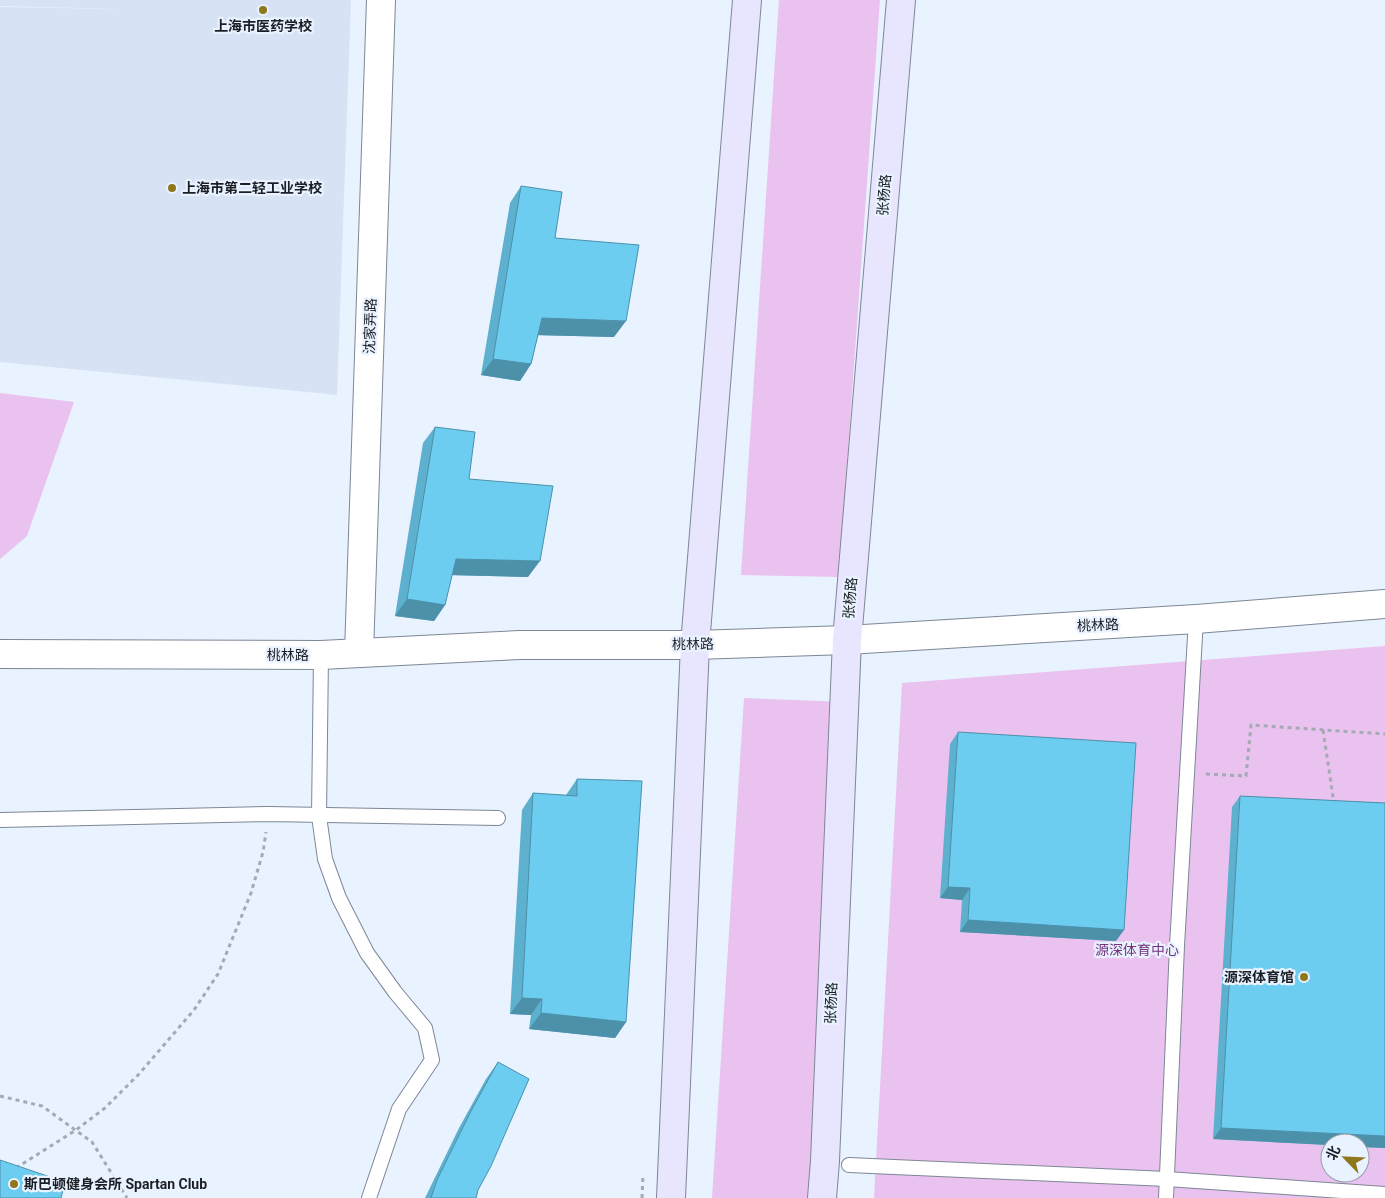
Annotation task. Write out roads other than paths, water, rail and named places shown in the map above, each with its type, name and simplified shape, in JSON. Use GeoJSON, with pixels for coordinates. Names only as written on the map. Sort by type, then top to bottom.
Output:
{"type":"FeatureCollection","features":[{"type":"Feature","properties":{"kind":"main road"},"geometry":{"type":"LineString","coordinates":[[671,1198],[696,645],[747,0]]}},
{"type":"Feature","properties":{"kind":"main road","name":"张杨路"},"geometry":{"type":"LineString","coordinates":[[822,1198],[847,640],[901,0]]}},
{"type":"Feature","properties":{"kind":"street","name":"沈家弄路"},"geometry":{"type":"LineString","coordinates":[[359,653],[381,0]]}},
{"type":"Feature","properties":{"kind":"street","name":"桃林路"},"geometry":{"type":"LineString","coordinates":[[0,654],[321,655],[520,645],[696,645],[847,640],[1196,619],[1385,604]]}},
{"type":"Feature","properties":{"kind":"lane"},"geometry":{"type":"LineString","coordinates":[[1166,1198],[1177,955],[1196,619]]}},
{"type":"Feature","properties":{"kind":"lane"},"geometry":{"type":"LineString","coordinates":[[321,655],[318,816],[325,859],[339,898],[368,953],[395,992],[426,1028],[432,1060],[399,1109],[369,1198]]}},
{"type":"Feature","properties":{"kind":"lane"},"geometry":{"type":"LineString","coordinates":[[0,820],[268,814],[498,818]]}},
{"type":"Feature","properties":{"kind":"lane"},"geometry":{"type":"LineString","coordinates":[[849,1165],[1167,1179],[1385,1194]]}},
{"type":"Feature","properties":{"kind":"place","name":"上海市医药学校"},"geometry":{"type":"Point","coordinates":[263,10]}},
{"type":"Feature","properties":{"kind":"place","name":"上海市第二轻工业学校"},"geometry":{"type":"Point","coordinates":[172,188]}},
{"type":"Feature","properties":{"kind":"place","name":"源深体育馆"},"geometry":{"type":"Point","coordinates":[1304,977]}},
{"type":"Feature","properties":{"kind":"place","name":"斯巴顿健身会所 Spartan Club"},"geometry":{"type":"Point","coordinates":[14,1184]}},
{"type":"Feature","properties":{"kind":"park label","name":"源深体育中心"},"geometry":{"type":"Point","coordinates":[1137,950]}}]}
